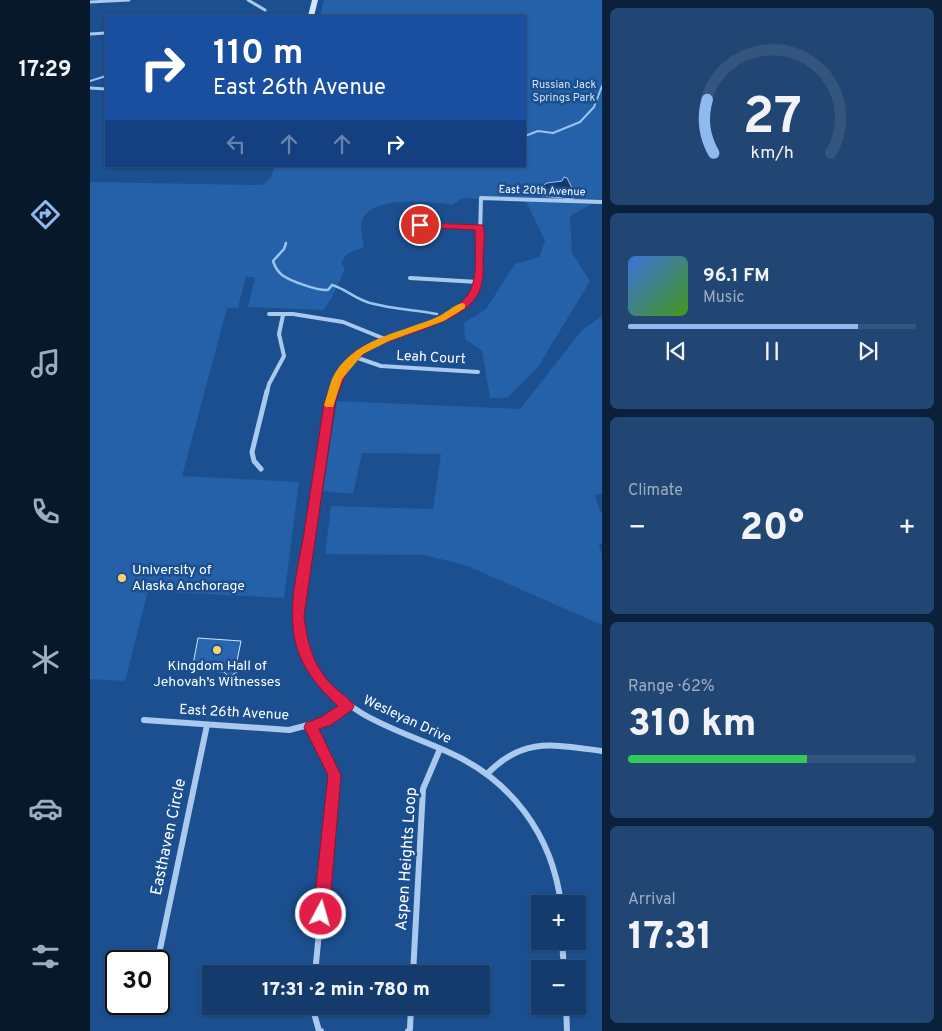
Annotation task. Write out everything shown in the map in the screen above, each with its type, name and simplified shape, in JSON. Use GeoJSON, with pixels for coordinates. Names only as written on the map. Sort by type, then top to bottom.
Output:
{"type":"FeatureCollection","features":[{"type":"Feature","properties":{"kind":"street"},"geometry":{"type":"LineString","coordinates":[[90,2],[129,0]]}},
{"type":"Feature","properties":{"kind":"street"},"geometry":{"type":"LineString","coordinates":[[248,0],[265,10]]}},
{"type":"Feature","properties":{"kind":"street"},"geometry":{"type":"LineString","coordinates":[[310,15],[315,0]]}},
{"type":"Feature","properties":{"kind":"street"},"geometry":{"type":"LineString","coordinates":[[90,34],[105,33]]}},
{"type":"Feature","properties":{"kind":"street"},"geometry":{"type":"LineString","coordinates":[[90,88],[105,89]]}},
{"type":"Feature","properties":{"kind":"street","name":"East 20th Avenue"},"geometry":{"type":"LineString","coordinates":[[481,198],[602,202]]}},
{"type":"Feature","properties":{"kind":"street","name":"Wesleyan Drive"},"geometry":{"type":"LineString","coordinates":[[481,198],[478,282],[472,296],[462,306],[441,320],[385,339],[360,352],[337,378],[329,404],[298,616],[301,641],[308,659],[326,687],[347,706],[374,722],[471,764],[487,774],[526,811],[548,849],[560,895]]}},
{"type":"Feature","properties":{"kind":"street"},"geometry":{"type":"LineString","coordinates":[[416,227],[425,225],[480,227]]}},
{"type":"Feature","properties":{"kind":"street"},"geometry":{"type":"LineString","coordinates":[[410,278],[478,282]]}},
{"type":"Feature","properties":{"kind":"street"},"geometry":{"type":"LineString","coordinates":[[269,314],[292,314],[343,322],[385,339]]}},
{"type":"Feature","properties":{"kind":"street"},"geometry":{"type":"LineString","coordinates":[[261,468],[254,462],[252,452],[269,384],[284,356],[279,334],[282,315]]}},
{"type":"Feature","properties":{"kind":"street","name":"Leah Court"},"geometry":{"type":"LineString","coordinates":[[355,357],[381,366],[478,372]]}},
{"type":"Feature","properties":{"kind":"street","name":"East 26th Avenue"},"geometry":{"type":"LineString","coordinates":[[144,720],[289,730],[311,727],[326,721],[347,706]]}},
{"type":"Feature","properties":{"kind":"street","name":"Easthaven Circle"},"geometry":{"type":"LineString","coordinates":[[160,950],[207,725]]}},
{"type":"Feature","properties":{"kind":"street"},"geometry":{"type":"LineString","coordinates":[[311,727],[334,775],[316,965]]}},
{"type":"Feature","properties":{"kind":"street"},"geometry":{"type":"LineString","coordinates":[[487,774],[510,754],[523,749],[542,746],[602,751]]}},
{"type":"Feature","properties":{"kind":"street","name":"Aspen Heights Loop"},"geometry":{"type":"LineString","coordinates":[[413,965],[423,789],[440,749]]}},
{"type":"Feature","properties":{"kind":"street"},"geometry":{"type":"LineString","coordinates":[[315,1015],[319,1031],[321,1031]]}},
{"type":"Feature","properties":{"kind":"street"},"geometry":{"type":"LineString","coordinates":[[408,1031],[410,1029],[411,1015]]}},
{"type":"Feature","properties":{"kind":"street"},"geometry":{"type":"LineString","coordinates":[[566,1015],[567,1031]]}},
{"type":"Feature","properties":{"kind":"green space","name":"Russian Jack Springs Park"},"geometry":{"type":"Polygon","coordinates":[[[324,0],[602,0],[602,204],[592,204],[570,216],[572,253],[590,281],[538,367],[507,398],[490,398],[482,351],[465,339],[464,323],[486,309],[515,264],[539,257],[545,241],[526,201],[463,198],[452,205],[429,202],[399,202],[385,204],[372,209],[364,216],[361,227],[364,247],[348,253],[341,262],[345,269],[324,310],[248,307],[255,278],[246,276],[238,308],[227,308],[182,476],[299,482],[284,598],[148,591],[125,681],[90,679],[90,182],[262,185],[271,177],[275,167],[526,167],[526,15],[320,15],[324,0]]]}},
{"type":"Feature","properties":{"kind":"green space"},"geometry":{"type":"Polygon","coordinates":[[[602,316],[602,494],[595,494],[600,512],[602,512],[602,544],[599,544],[602,555],[602,625],[465,565],[424,555],[325,554],[331,506],[433,509],[441,454],[362,453],[353,494],[323,491],[337,401],[520,409],[582,330],[602,316]]]}},
{"type":"Feature","properties":{"kind":"shaded area"},"geometry":{"type":"Polygon","coordinates":[[[564,177],[567,178],[574,192],[573,199],[542,196],[540,192],[545,191],[542,186],[547,183],[562,181],[564,177]]]}},
{"type":"Feature","properties":{"kind":"building","name":"Kingdom Hall of Jehovah’s Witnesses"},"geometry":{"type":"Polygon","coordinates":[[[198,638],[241,641],[237,661],[240,670],[229,677],[224,672],[192,670],[198,638]]]}},
{"type":"Feature","properties":{"kind":"waterway"},"geometry":{"type":"LineString","coordinates":[[90,81],[105,76]]}},
{"type":"Feature","properties":{"kind":"waterway"},"geometry":{"type":"LineString","coordinates":[[526,136],[538,131],[553,133],[580,122],[594,107],[602,86]]}},
{"type":"Feature","properties":{"kind":"waterway"},"geometry":{"type":"LineString","coordinates":[[286,243],[284,249],[273,261],[279,272],[291,280],[323,290],[328,290],[332,285],[355,297],[378,305],[437,314]]}},
{"type":"Feature","properties":{"kind":"slow traffic"},"geometry":{"type":"LineString","coordinates":[[329,405],[337,378],[348,363],[360,352],[385,339],[441,320],[462,306]]}},
{"type":"Feature","properties":{"kind":"place","name":"University of Alaska Anchorage"},"geometry":{"type":"Point","coordinates":[122,578]}},
{"type":"Feature","properties":{"kind":"place","name":"Kingdom Hall of Jehovah’s Witnesses"},"geometry":{"type":"Point","coordinates":[217,650]}},
{"type":"Feature","properties":{"kind":"route"},"geometry":{"type":"LineString","coordinates":[[321,914],[334,775],[311,727],[326,721],[347,706],[326,687],[308,659],[301,641],[298,616],[303,575],[329,404],[337,378],[348,363],[360,352],[385,339],[441,320],[462,306],[472,296],[478,283],[480,227],[420,225]]}}]}
